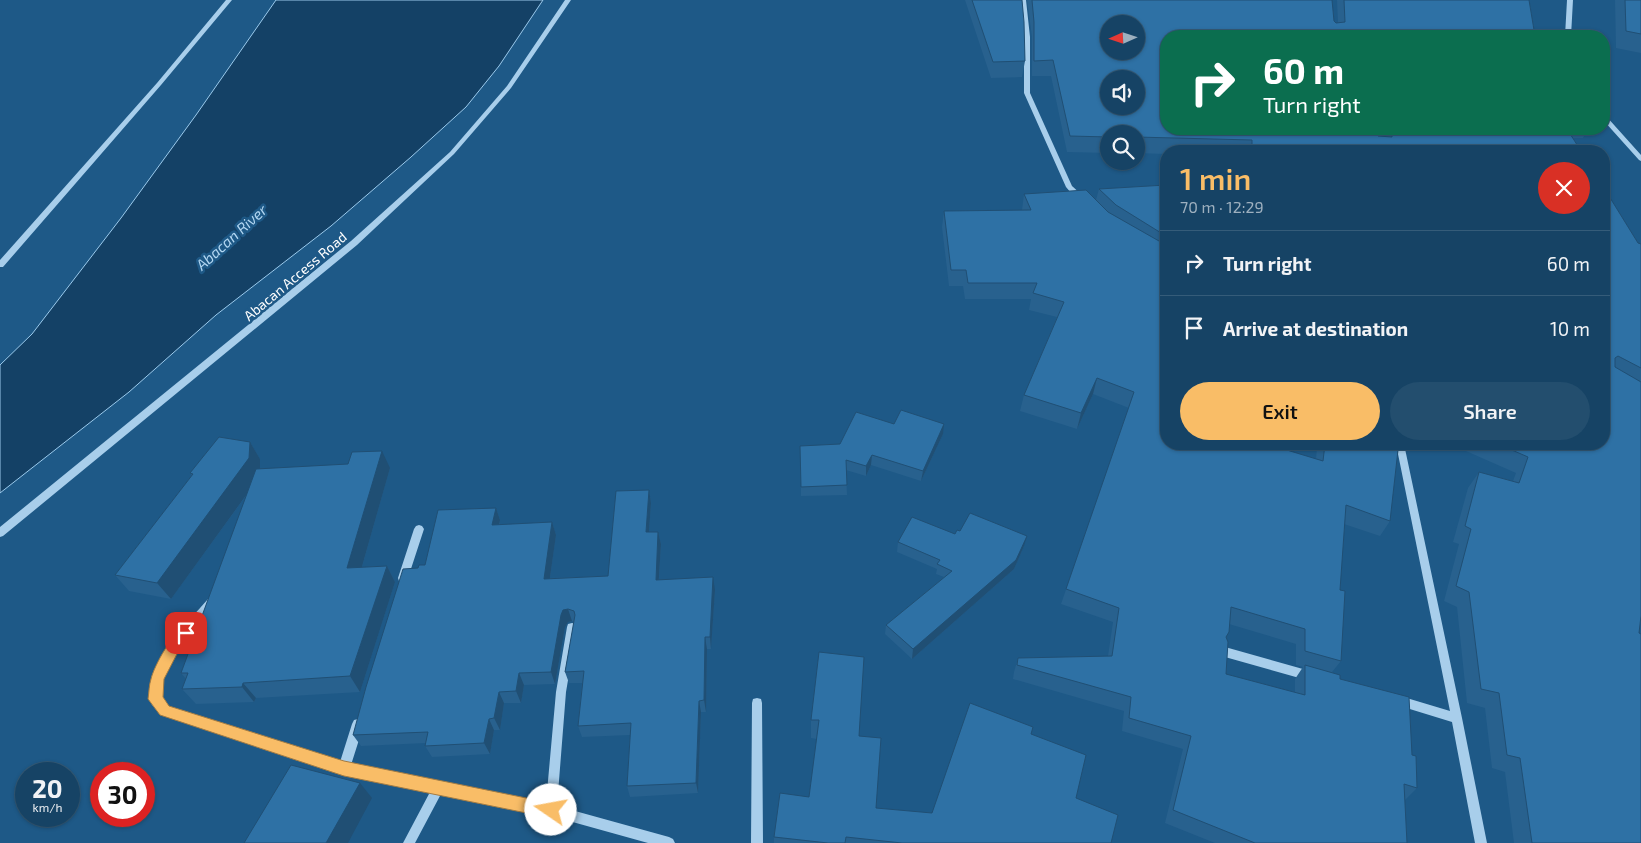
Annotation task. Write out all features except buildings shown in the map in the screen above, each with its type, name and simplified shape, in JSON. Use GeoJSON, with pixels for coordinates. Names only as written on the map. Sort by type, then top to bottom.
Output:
{"type":"FeatureCollection","features":[{"type":"Feature","properties":{"kind":"street"},"geometry":{"type":"LineString","coordinates":[[0,265],[159,84],[229,0]]}},
{"type":"Feature","properties":{"kind":"street","name":"Abacan Access Road"},"geometry":{"type":"LineString","coordinates":[[0,533],[326,267],[452,153],[509,86],[568,0]]}},
{"type":"Feature","properties":{"kind":"street"},"geometry":{"type":"LineString","coordinates":[[1023,0],[1028,37],[1026,93],[1069,187],[1088,206]]}},
{"type":"Feature","properties":{"kind":"street"},"geometry":{"type":"LineString","coordinates":[[1568,30],[1570,0]]}},
{"type":"Feature","properties":{"kind":"street"},"geometry":{"type":"LineString","coordinates":[[1610,124],[1641,159]]}},
{"type":"Feature","properties":{"kind":"street"},"geometry":{"type":"LineString","coordinates":[[1401,450],[1481,843]]}},
{"type":"Feature","properties":{"kind":"street"},"geometry":{"type":"LineString","coordinates":[[399,593],[419,529]]}},
{"type":"Feature","properties":{"kind":"street"},"geometry":{"type":"LineString","coordinates":[[218,594],[174,646],[158,678],[155,699],[165,711],[344,768],[551,810],[669,843]]}},
{"type":"Feature","properties":{"kind":"street"},"geometry":{"type":"LineString","coordinates":[[551,810],[561,692],[572,627]]}},
{"type":"Feature","properties":{"kind":"street"},"geometry":{"type":"LineString","coordinates":[[1225,652],[1318,678]]}},
{"type":"Feature","properties":{"kind":"street"},"geometry":{"type":"LineString","coordinates":[[1392,699],[1457,718]]}},
{"type":"Feature","properties":{"kind":"street"},"geometry":{"type":"LineString","coordinates":[[757,703],[757,843]]}},
{"type":"Feature","properties":{"kind":"street"},"geometry":{"type":"LineString","coordinates":[[344,768],[361,713]]}},
{"type":"Feature","properties":{"kind":"street"},"geometry":{"type":"LineString","coordinates":[[409,843],[438,787]]}},
{"type":"Feature","properties":{"kind":"water","name":"Abacan River"},"geometry":{"type":"Polygon","coordinates":[[[276,0],[543,0],[499,66],[466,107],[411,157],[331,226],[216,315],[129,392],[0,493],[0,365],[32,334],[121,218],[276,0]]]}},
{"type":"Feature","properties":{"kind":"route"},"geometry":{"type":"LineString","coordinates":[[186,633],[174,646],[158,678],[155,699],[165,711],[344,768],[551,810]]}}]}
